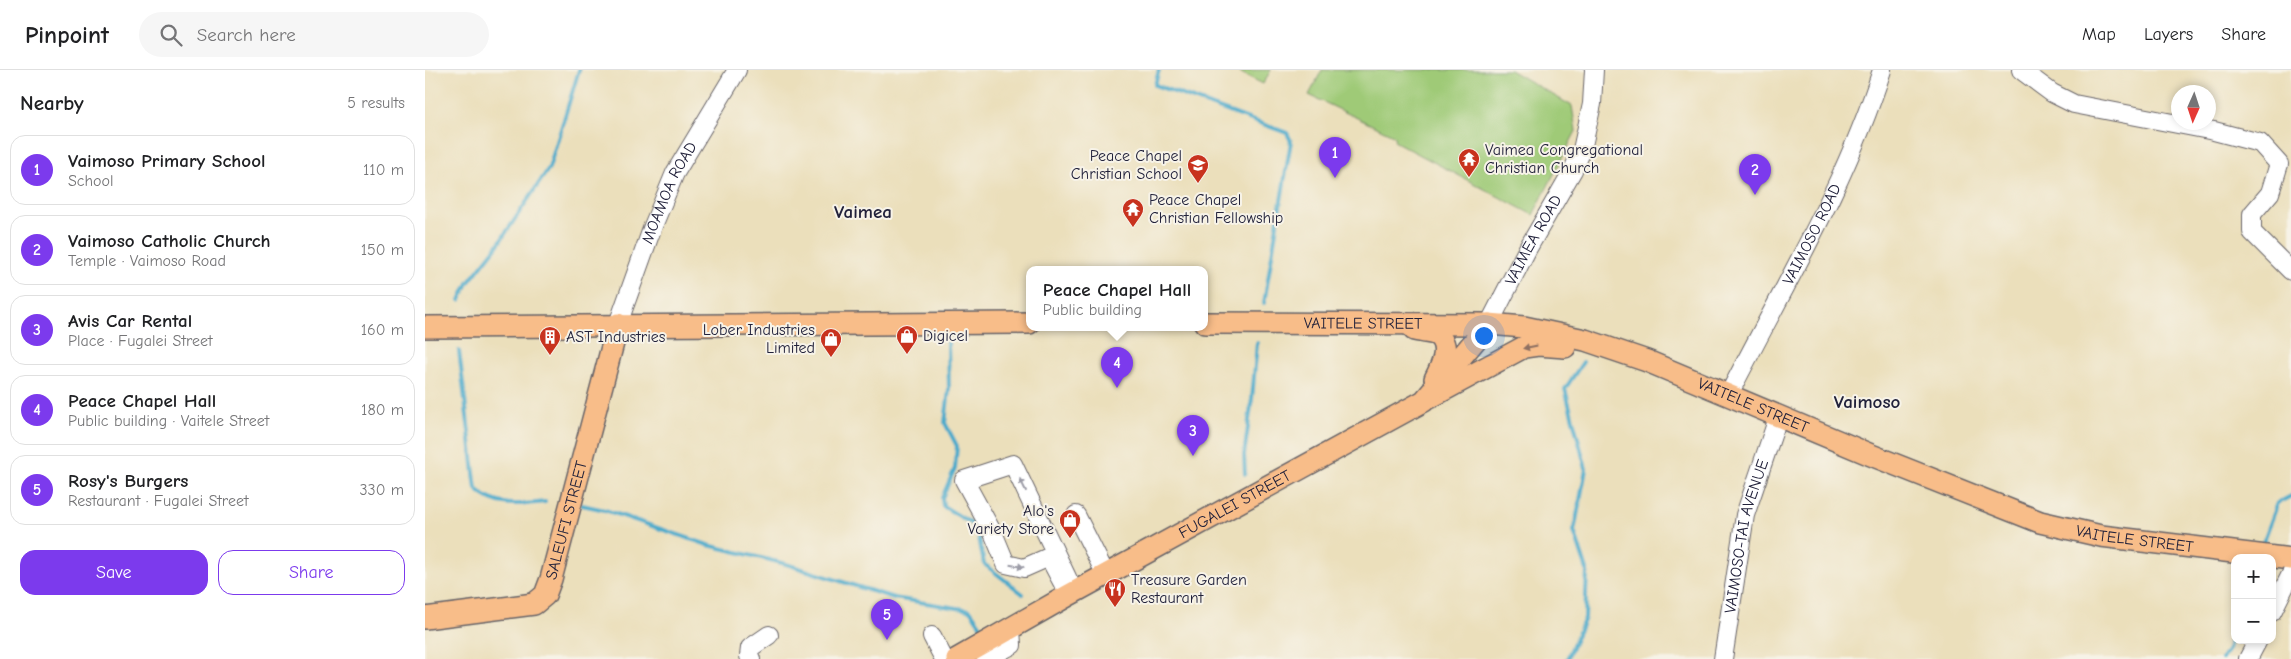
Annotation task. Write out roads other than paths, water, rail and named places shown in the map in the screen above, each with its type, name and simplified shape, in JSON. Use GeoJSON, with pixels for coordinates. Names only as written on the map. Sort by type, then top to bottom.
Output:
{"type":"FeatureCollection","features":[{"type":"Feature","properties":{"kind":"main road"},"geometry":{"type":"LineString","coordinates":[[1372,322],[1437,335],[1443,342],[1444,363],[1424,401]]}},
{"type":"Feature","properties":{"kind":"main road","name":"VAITELE STREET"},"geometry":{"type":"LineString","coordinates":[[1208,323],[1372,322],[1489,324],[1524,327],[1585,340],[1729,394],[1871,455],[2040,522],[2101,536],[2194,546],[2289,564]]}},
{"type":"Feature","properties":{"kind":"main road"},"geometry":{"type":"LineString","coordinates":[[425,327],[618,324],[1026,323]]}},
{"type":"Feature","properties":{"kind":"main road","name":"SALEUFI STREET"},"geometry":{"type":"LineString","coordinates":[[425,618],[534,604],[545,594],[551,579],[618,324]]}},
{"type":"Feature","properties":{"kind":"main road","name":"FUGALEI STREET"},"geometry":{"type":"LineString","coordinates":[[957,659],[1072,593],[1424,401],[1489,324]]}},
{"type":"Feature","properties":{"kind":"main road"},"geometry":{"type":"LineString","coordinates":[[1424,401],[1524,347],[1539,345],[1565,346],[1647,362]]}},
{"type":"Feature","properties":{"kind":"street","name":"MOAMOA ROAD"},"geometry":{"type":"LineString","coordinates":[[618,324],[653,226],[675,174],[737,70]]}},
{"type":"Feature","properties":{"kind":"street","name":"VAIMEA ROAD"},"geometry":{"type":"LineString","coordinates":[[1489,324],[1582,150],[1592,104],[1594,70]]}},
{"type":"Feature","properties":{"kind":"street","name":"VAIMOSO ROAD"},"geometry":{"type":"LineString","coordinates":[[1729,394],[1838,184],[1868,115],[1882,70]]}},
{"type":"Feature","properties":{"kind":"street"},"geometry":{"type":"LineString","coordinates":[[2021,70],[2052,93],[2074,104],[2215,130],[2260,143],[2279,164],[2270,193],[2252,214],[2252,232],[2291,271]]}},
{"type":"Feature","properties":{"kind":"street","name":"VAIMOSO-TAI AVENUE"},"geometry":{"type":"LineString","coordinates":[[1723,659],[1745,515],[1779,415]]}},
{"type":"Feature","properties":{"kind":"street"},"geometry":{"type":"LineString","coordinates":[[1013,464],[1072,593],[1049,557],[1024,568],[1006,564],[994,535],[963,480],[1013,464]]}},
{"type":"Feature","properties":{"kind":"street"},"geometry":{"type":"LineString","coordinates":[[1076,515],[1106,575]]}},
{"type":"Feature","properties":{"kind":"street"},"geometry":{"type":"LineString","coordinates":[[2276,601],[2289,564]]}},
{"type":"Feature","properties":{"kind":"street"},"geometry":{"type":"LineString","coordinates":[[986,659],[1012,645],[1011,628]]}},
{"type":"Feature","properties":{"kind":"street"},"geometry":{"type":"LineString","coordinates":[[751,659],[750,648],[769,635]]}},
{"type":"Feature","properties":{"kind":"street"},"geometry":{"type":"LineString","coordinates":[[932,636],[944,659]]}},
{"type":"Feature","properties":{"kind":"street"},"geometry":{"type":"LineString","coordinates":[[2249,659],[2256,644]]}},
{"type":"Feature","properties":{"kind":"waterway"},"geometry":{"type":"LineString","coordinates":[[460,300],[468,283],[497,246],[549,168],[579,70]]}},
{"type":"Feature","properties":{"kind":"waterway"},"geometry":{"type":"LineString","coordinates":[[1159,70],[1155,85],[1287,133],[1291,141],[1264,303]]}},
{"type":"Feature","properties":{"kind":"waterway"},"geometry":{"type":"LineString","coordinates":[[948,342],[949,389],[945,423],[957,446],[955,468],[942,498],[943,506],[977,527],[984,564],[1023,594]]}},
{"type":"Feature","properties":{"kind":"waterway"},"geometry":{"type":"LineString","coordinates":[[1245,474],[1244,455],[1257,343]]}},
{"type":"Feature","properties":{"kind":"waterway"},"geometry":{"type":"LineString","coordinates":[[459,351],[476,489],[491,499],[508,504],[545,502]]}},
{"type":"Feature","properties":{"kind":"waterway"},"geometry":{"type":"LineString","coordinates":[[1567,659],[1585,618],[1587,570],[1574,531],[1586,469],[1565,389],[1583,362]]}},
{"type":"Feature","properties":{"kind":"waterway"},"geometry":{"type":"LineString","coordinates":[[2261,548],[2278,503],[2291,496]]}},
{"type":"Feature","properties":{"kind":"waterway"},"geometry":{"type":"LineString","coordinates":[[582,505],[605,510],[708,545],[786,564],[894,598],[970,610],[984,630]]}},
{"type":"Feature","properties":{"kind":"waterway"},"geometry":{"type":"LineString","coordinates":[[2222,659],[2228,649],[2231,637]]}},
{"type":"Feature","properties":{"kind":"place","name":"Vaimoso Primary School"},"geometry":{"type":"Point","coordinates":[1335,178]}},
{"type":"Feature","properties":{"kind":"place","name":"Vaimea Congregational Christian Church"},"geometry":{"type":"Point","coordinates":[1469,178]}},
{"type":"Feature","properties":{"kind":"place","name":"Peace Chapel Christian School"},"geometry":{"type":"Point","coordinates":[1198,184]}},
{"type":"Feature","properties":{"kind":"place","name":"Vaimoso Catholic Church"},"geometry":{"type":"Point","coordinates":[1755,195]}},
{"type":"Feature","properties":{"kind":"place","name":"Peace Chapel Christian Fellowship"},"geometry":{"type":"Point","coordinates":[1133,228]}},
{"type":"Feature","properties":{"kind":"place","name":"Digicel"},"geometry":{"type":"Point","coordinates":[907,355]}},
{"type":"Feature","properties":{"kind":"place","name":"AST Industries"},"geometry":{"type":"Point","coordinates":[550,356]}},
{"type":"Feature","properties":{"kind":"place","name":"Lober Industries Limited"},"geometry":{"type":"Point","coordinates":[831,358]}},
{"type":"Feature","properties":{"kind":"place","name":"Peace Chapel Hall"},"geometry":{"type":"Point","coordinates":[1117,388]}},
{"type":"Feature","properties":{"kind":"place","name":"Avis Car Rental"},"geometry":{"type":"Point","coordinates":[1193,456]}},
{"type":"Feature","properties":{"kind":"place","name":"Alo's Variety Store"},"geometry":{"type":"Point","coordinates":[1070,539]}},
{"type":"Feature","properties":{"kind":"place","name":"Treasure Garden Restaurant"},"geometry":{"type":"Point","coordinates":[1115,608]}},
{"type":"Feature","properties":{"kind":"place","name":"Rosy's Burgers"},"geometry":{"type":"Point","coordinates":[887,640]}},
{"type":"Feature","properties":{"kind":"district","name":"Vaimea"},"geometry":{"type":"Point","coordinates":[863,212]}},
{"type":"Feature","properties":{"kind":"district","name":"Vaimoso"},"geometry":{"type":"Point","coordinates":[1867,402]}}]}
